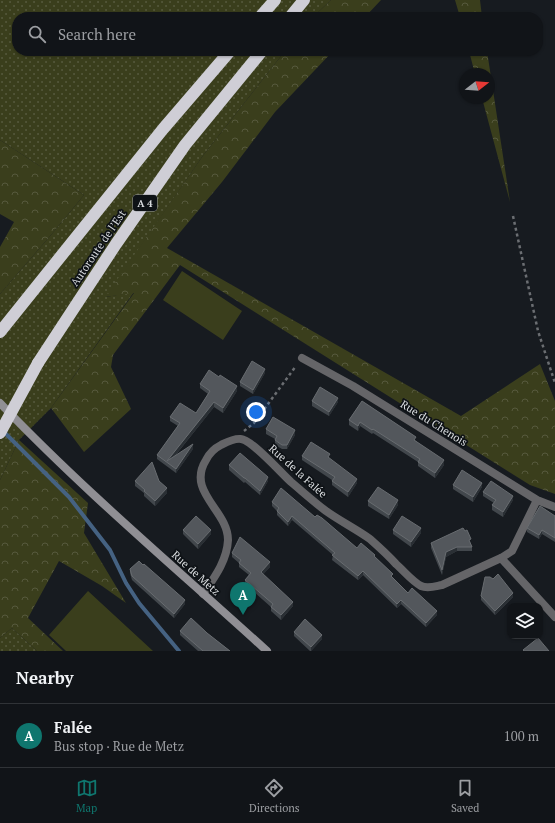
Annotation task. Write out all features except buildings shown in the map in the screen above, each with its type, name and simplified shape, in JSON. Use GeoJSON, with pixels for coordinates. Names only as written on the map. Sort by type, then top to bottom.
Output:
{"type":"FeatureCollection","features":[{"type":"Feature","properties":{"kind":"highway"},"geometry":{"type":"LineString","coordinates":[[264,12],[275,0]]}},
{"type":"Feature","properties":{"kind":"highway"},"geometry":{"type":"LineString","coordinates":[[294,12],[304,0]]}},
{"type":"Feature","properties":{"kind":"highway","name":"Autoroute de l’Est"},"geometry":{"type":"LineString","coordinates":[[1,331],[163,129],[226,56]]}},
{"type":"Feature","properties":{"kind":"highway","name":"Autoroute de l’Est"},"geometry":{"type":"LineString","coordinates":[[0,433],[38,363],[116,244],[185,145],[258,56]]}},
{"type":"Feature","properties":{"kind":"main road","name":"Rue de Metz"},"geometry":{"type":"LineString","coordinates":[[0,403],[28,432],[111,511],[267,651]]}},
{"type":"Feature","properties":{"kind":"street","name":"Rue du Chenois"},"geometry":{"type":"LineString","coordinates":[[302,358],[360,390],[537,500],[555,507]]}},
{"type":"Feature","properties":{"kind":"street","name":"Rue de la Falée"},"geometry":{"type":"LineString","coordinates":[[233,440],[242,439],[250,443],[280,473],[304,494],[326,511],[369,539],[389,556],[409,577],[422,586],[432,587],[442,585],[501,558],[512,551],[537,500]]}},
{"type":"Feature","properties":{"kind":"street"},"geometry":{"type":"LineString","coordinates":[[202,594],[218,573],[225,557],[228,537],[224,525],[201,484],[200,475],[208,456],[219,446],[233,440]]}},
{"type":"Feature","properties":{"kind":"street"},"geometry":{"type":"LineString","coordinates":[[501,558],[555,617]]}},
{"type":"Feature","properties":{"kind":"path"},"geometry":{"type":"LineString","coordinates":[[513,216],[538,331],[555,383]]}},
{"type":"Feature","properties":{"kind":"path"},"geometry":{"type":"LineString","coordinates":[[233,440],[254,422],[302,358]]}},
{"type":"Feature","properties":{"kind":"green space"},"geometry":{"type":"Polygon","coordinates":[[[0,0],[331,0],[318,12],[12,12],[12,56],[281,56],[202,157],[106,297],[134,292],[51,408],[19,440],[0,480],[0,294],[84,195],[0,140],[0,0]]]}},
{"type":"Feature","properties":{"kind":"green space"},"geometry":{"type":"Polygon","coordinates":[[[331,0],[381,0],[370,12],[318,12],[331,0]]]}},
{"type":"Feature","properties":{"kind":"green space"},"geometry":{"type":"Polygon","coordinates":[[[455,0],[480,0],[481,12],[459,12],[455,0]]]}},
{"type":"Feature","properties":{"kind":"green space"},"geometry":{"type":"Polygon","coordinates":[[[281,56],[328,56],[275,112],[222,182],[167,248],[461,416],[540,364],[555,401],[555,494],[530,485],[180,265],[113,355],[111,367],[131,409],[84,452],[51,408],[134,293],[105,297],[202,157],[281,56]]]}},
{"type":"Feature","properties":{"kind":"green space"},"geometry":{"type":"Polygon","coordinates":[[[470,56],[488,56],[490,68],[473,68],[470,56]]]}},
{"type":"Feature","properties":{"kind":"green space"},"geometry":{"type":"Polygon","coordinates":[[[484,104],[495,104],[510,202],[484,104]]]}},
{"type":"Feature","properties":{"kind":"green space"},"geometry":{"type":"Polygon","coordinates":[[[0,140],[84,195],[0,294],[0,247],[14,222],[0,214],[0,140]]]}},
{"type":"Feature","properties":{"kind":"green space"},"geometry":{"type":"Polygon","coordinates":[[[182,271],[242,311],[223,340],[163,300],[182,271]]]}},
{"type":"Feature","properties":{"kind":"green space"},"geometry":{"type":"Polygon","coordinates":[[[19,440],[88,503],[84,533],[126,603],[102,586],[59,561],[28,618],[63,651],[37,651],[12,628],[0,638],[0,480],[19,440]]]}},
{"type":"Feature","properties":{"kind":"green space"},"geometry":{"type":"Polygon","coordinates":[[[88,591],[153,651],[66,651],[49,635],[88,591]]]}},
{"type":"Feature","properties":{"kind":"green space"},"geometry":{"type":"Polygon","coordinates":[[[12,628],[37,651],[0,651],[0,638],[12,628]]]}},
{"type":"Feature","properties":{"kind":"waterway"},"geometry":{"type":"LineString","coordinates":[[3,431],[69,497],[110,550],[126,583],[139,603],[179,651]]}},
{"type":"Feature","properties":{"kind":"place","name":"Falée"},"geometry":{"type":"Point","coordinates":[243,615]}}]}
